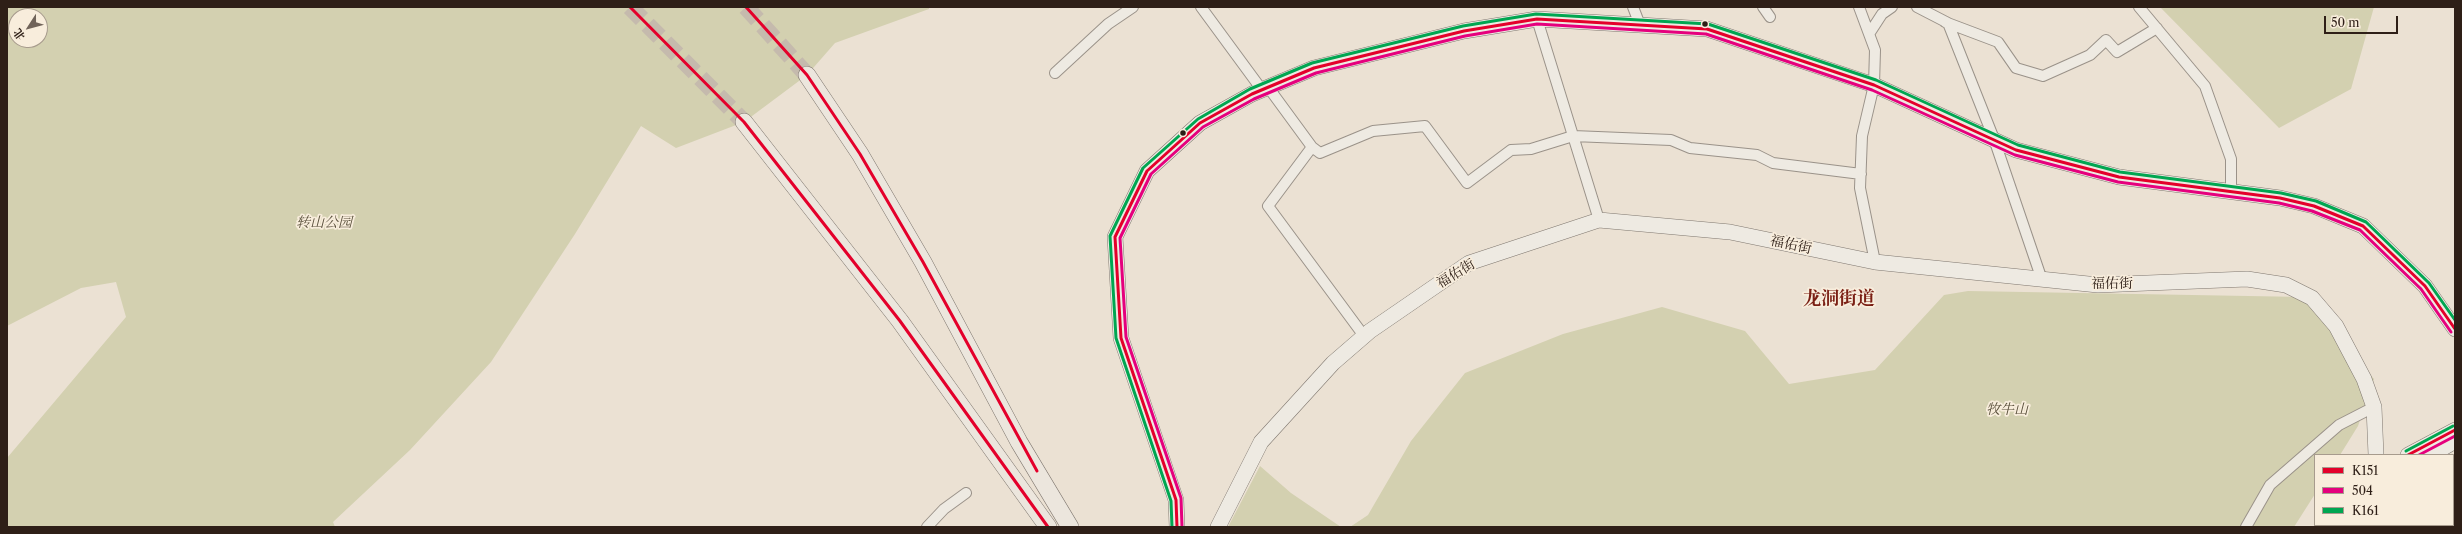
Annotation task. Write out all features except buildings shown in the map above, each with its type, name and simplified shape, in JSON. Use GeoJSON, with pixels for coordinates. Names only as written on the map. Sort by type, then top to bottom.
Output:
{"type":"FeatureCollection","features":[{"type":"Feature","properties":{"kind":"main road"},"geometry":{"type":"LineString","coordinates":[[807,75],[860,154],[924,262],[1019,442],[1070,527]]}},
{"type":"Feature","properties":{"kind":"main road"},"geometry":{"type":"LineString","coordinates":[[744,122],[890,309],[1048,527]]}},
{"type":"Feature","properties":{"kind":"street"},"geometry":{"type":"LineString","coordinates":[[1054,73],[1108,24],[1133,7]]}},
{"type":"Feature","properties":{"kind":"street"},"geometry":{"type":"LineString","coordinates":[[1201,7],[1312,147],[1320,153],[1373,131],[1425,126],[1467,183],[1511,150],[1531,149],[1573,136],[1671,140],[1690,148],[1757,155],[1773,163],[1861,174]]}},
{"type":"Feature","properties":{"kind":"street"},"geometry":{"type":"LineString","coordinates":[[1633,7],[1640,26]]}},
{"type":"Feature","properties":{"kind":"street"},"geometry":{"type":"LineString","coordinates":[[1763,7],[1770,17]]}},
{"type":"Feature","properties":{"kind":"street"},"geometry":{"type":"LineString","coordinates":[[1859,7],[1875,50],[1874,85],[1862,136],[1860,188],[1875,262]]}},
{"type":"Feature","properties":{"kind":"street"},"geometry":{"type":"LineString","coordinates":[[1869,34],[1882,14],[1892,7]]}},
{"type":"Feature","properties":{"kind":"street"},"geometry":{"type":"LineString","coordinates":[[1917,7],[1948,23],[1998,42],[2016,68],[2043,76],[2090,55],[2106,40],[2117,52],[2156,28]]}},
{"type":"Feature","properties":{"kind":"street"},"geometry":{"type":"LineString","coordinates":[[2139,7],[2205,86],[2232,159],[2232,192]]}},
{"type":"Feature","properties":{"kind":"street"},"geometry":{"type":"LineString","coordinates":[[1537,19],[1599,220]]}},
{"type":"Feature","properties":{"kind":"street"},"geometry":{"type":"LineString","coordinates":[[1177,527],[1176,500],[1121,338],[1115,237],[1148,170],[1200,123],[1265,89],[1322,66],[1464,31],[1537,19],[1707,29],[1874,85],[2016,150],[2119,177],[2280,198],[2314,206],[2363,226],[2424,286],[2455,329]]}},
{"type":"Feature","properties":{"kind":"street"},"geometry":{"type":"LineString","coordinates":[[1948,23],[1994,140],[2042,280]]}},
{"type":"Feature","properties":{"kind":"street"},"geometry":{"type":"LineString","coordinates":[[1312,147],[1268,206],[1364,336]]}},
{"type":"Feature","properties":{"kind":"street","name":"福佑街"},"geometry":{"type":"LineString","coordinates":[[1218,527],[1261,442],[1333,363],[1364,336],[1469,263],[1599,220],[1730,232],[1875,262],[2105,286],[2247,279],[2286,285],[2312,298],[2336,326],[2364,379],[2374,407],[2376,454]]}},
{"type":"Feature","properties":{"kind":"street"},"geometry":{"type":"LineString","coordinates":[[2246,527],[2270,486],[2339,425],[2374,407]]}},
{"type":"Feature","properties":{"kind":"street"},"geometry":{"type":"LineString","coordinates":[[2410,454],[2455,430]]}},
{"type":"Feature","properties":{"kind":"street"},"geometry":{"type":"LineString","coordinates":[[2433,454],[2455,441]]}},
{"type":"Feature","properties":{"kind":"street"},"geometry":{"type":"LineString","coordinates":[[927,527],[944,509],[966,493]]}},
{"type":"Feature","properties":{"kind":"green space","name":"转山公园"},"geometry":{"type":"Polygon","coordinates":[[[7,7],[929,7],[929,9],[835,43],[807,75],[744,122],[676,148],[641,126],[575,234],[491,362],[410,450],[333,522],[335,527],[7,527],[7,458],[126,317],[116,282],[81,288],[7,326],[7,7]]]}},
{"type":"Feature","properties":{"kind":"green space"},"geometry":{"type":"Polygon","coordinates":[[[2160,7],[2374,7],[2351,89],[2279,128],[2160,7]]]}},
{"type":"Feature","properties":{"kind":"green space","name":"牧牛山"},"geometry":{"type":"Polygon","coordinates":[[[1968,291],[2304,297],[2374,379],[2358,426],[2341,454],[2314,454],[2314,496],[2294,527],[1350,527],[1368,515],[1411,441],[1465,373],[1563,334],[1662,307],[1745,331],[1789,384],[1875,370],[1944,295],[1968,291]]]}},
{"type":"Feature","properties":{"kind":"green space"},"geometry":{"type":"Polygon","coordinates":[[[1260,466],[1291,493],[1341,527],[1228,527],[1260,466]]]}},
{"type":"Feature","properties":{"kind":"tunnel"},"geometry":{"type":"LineString","coordinates":[[630,7],[744,122]]}},
{"type":"Feature","properties":{"kind":"tunnel"},"geometry":{"type":"LineString","coordinates":[[746,7],[807,75]]}},
{"type":"Feature","properties":{"kind":"transit line","name":"K151"},"geometry":{"type":"LineString","coordinates":[[630,7],[744,122],[900,321],[1048,527]]}},
{"type":"Feature","properties":{"kind":"transit line","name":"K151"},"geometry":{"type":"LineString","coordinates":[[746,7],[807,75],[860,154],[923,262],[1037,471]]}},
{"type":"Feature","properties":{"kind":"transit line","name":"K161"},"geometry":{"type":"LineString","coordinates":[[1172,527],[1171,501],[1116,338],[1110,236],[1143,168],[1198,119],[1250,89],[1312,63],[1463,26],[1536,14],[1708,24],[1876,80],[2018,145],[2120,172],[2281,193],[2316,201],[2366,222],[2429,283],[2455,320]]}},
{"type":"Feature","properties":{"kind":"transit line","name":"K151"},"geometry":{"type":"LineString","coordinates":[[1177,527],[1176,500],[1121,338],[1115,237],[1147,171],[1200,123],[1252,94],[1314,68],[1464,31],[1537,19],[1707,29],[1874,85],[2016,150],[2119,177],[2280,198],[2314,206],[2363,226],[2425,286],[2455,329]]}},
{"type":"Feature","properties":{"kind":"transit line","name":"504"},"geometry":{"type":"LineString","coordinates":[[1182,527],[1181,498],[1126,337],[1120,238],[1151,174],[1203,127],[1254,99],[1316,73],[1465,36],[1537,24],[1706,34],[1872,90],[2015,155],[2118,182],[2279,203],[2312,211],[2360,230],[2421,289],[2451,332]]}},
{"type":"Feature","properties":{"kind":"transit line","name":"K161"},"geometry":{"type":"LineString","coordinates":[[2406,451],[2453,426]]}},
{"type":"Feature","properties":{"kind":"transit line","name":"K151"},"geometry":{"type":"LineString","coordinates":[[2410,454],[2455,430]]}},
{"type":"Feature","properties":{"kind":"transit line","name":"504"},"geometry":{"type":"LineString","coordinates":[[2421,454],[2455,436]]}},
{"type":"Feature","properties":{"kind":"district","name":"龙洞街道"},"geometry":{"type":"Point","coordinates":[1839,299]}}]}
